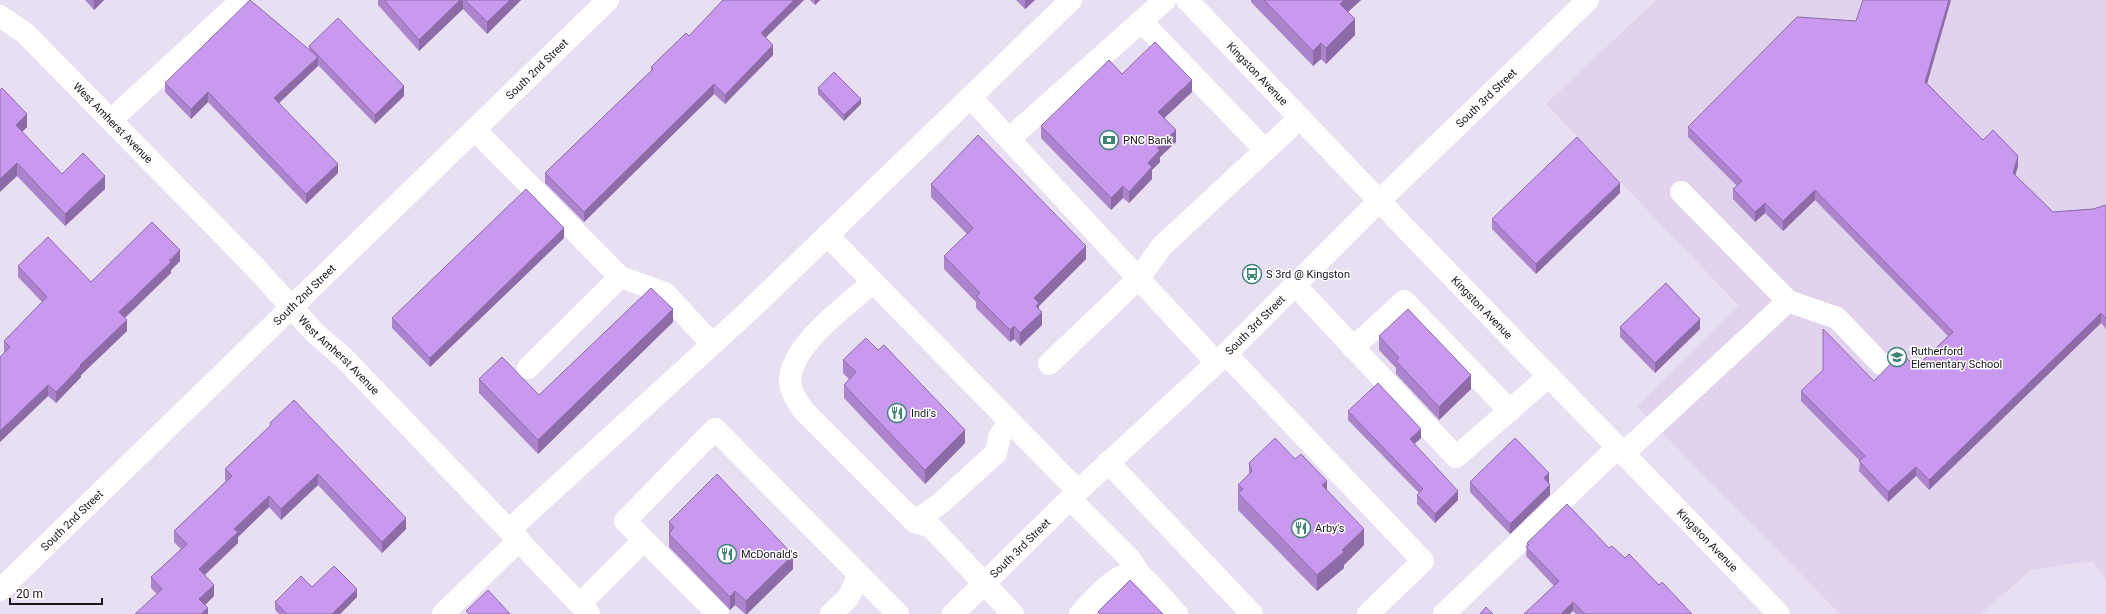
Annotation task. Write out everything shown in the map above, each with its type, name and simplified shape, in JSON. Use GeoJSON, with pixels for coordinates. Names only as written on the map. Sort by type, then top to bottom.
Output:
{"type":"FeatureCollection","features":[{"type":"Feature","properties":{"kind":"street"},"geometry":{"type":"LineString","coordinates":[[111,120],[242,0]]}},
{"type":"Feature","properties":{"kind":"street","name":"South 2nd Street"},"geometry":{"type":"LineString","coordinates":[[0,590],[608,0]]}},
{"type":"Feature","properties":{"kind":"street"},"geometry":{"type":"LineString","coordinates":[[443,614],[514,535],[1070,0]]}},
{"type":"Feature","properties":{"kind":"street"},"geometry":{"type":"LineString","coordinates":[[1009,139],[1165,0]]}},
{"type":"Feature","properties":{"kind":"street","name":"Kingston Avenue"},"geometry":{"type":"LineString","coordinates":[[1186,0],[1779,614]]}},
{"type":"Feature","properties":{"kind":"street","name":"South 3rd Street"},"geometry":{"type":"LineString","coordinates":[[953,614],[1108,462],[1221,358],[1379,201],[1588,0]]}},
{"type":"Feature","properties":{"kind":"street","name":"West Amherst Avenue"},"geometry":{"type":"LineString","coordinates":[[0,16],[25,33],[111,120],[252,264],[315,333],[344,358],[585,609]]}},
{"type":"Feature","properties":{"kind":"street"},"geometry":{"type":"LineString","coordinates":[[1142,21],[1265,150]]}},
{"type":"Feature","properties":{"kind":"street"},"geometry":{"type":"LineString","coordinates":[[970,97],[1139,278],[1221,358],[1423,561],[1368,614]]}},
{"type":"Feature","properties":{"kind":"street"},"geometry":{"type":"LineString","coordinates":[[1049,364],[1139,278],[1162,246],[1300,118]]}},
{"type":"Feature","properties":{"kind":"street"},"geometry":{"type":"LineString","coordinates":[[475,130],[620,277],[665,293],[712,344]]}},
{"type":"Feature","properties":{"kind":"street"},"geometry":{"type":"LineString","coordinates":[[1681,192],[1788,301],[1837,318],[1880,364]]}},
{"type":"Feature","properties":{"kind":"street"},"geometry":{"type":"LineString","coordinates":[[827,235],[1010,422],[1129,558],[1142,577],[1177,614]]}},
{"type":"Feature","properties":{"kind":"street"},"geometry":{"type":"LineString","coordinates":[[528,368],[620,277]]}},
{"type":"Feature","properties":{"kind":"street"},"geometry":{"type":"LineString","coordinates":[[873,282],[805,343],[793,363],[790,384],[803,410],[915,522],[932,527],[984,585],[1013,614]]}},
{"type":"Feature","properties":{"kind":"street"},"geometry":{"type":"LineString","coordinates":[[1295,285],[1456,457],[1549,376]]}},
{"type":"Feature","properties":{"kind":"street"},"geometry":{"type":"LineString","coordinates":[[1353,348],[1404,301],[1510,411]]}},
{"type":"Feature","properties":{"kind":"street"},"geometry":{"type":"LineString","coordinates":[[1444,614],[1621,450],[1788,301]]}},
{"type":"Feature","properties":{"kind":"street"},"geometry":{"type":"LineString","coordinates":[[915,522],[942,502],[996,453],[1000,435],[1010,422]]}},
{"type":"Feature","properties":{"kind":"street"},"geometry":{"type":"LineString","coordinates":[[718,614],[625,521],[715,429],[898,614]]}},
{"type":"Feature","properties":{"kind":"street"},"geometry":{"type":"LineString","coordinates":[[1108,462],[1252,614]]}},
{"type":"Feature","properties":{"kind":"street"},"geometry":{"type":"LineString","coordinates":[[585,609],[644,540]]}},
{"type":"Feature","properties":{"kind":"street"},"geometry":{"type":"LineString","coordinates":[[1080,614],[1117,578],[1130,574],[1142,577]]}},
{"type":"Feature","properties":{"kind":"street"},"geometry":{"type":"LineString","coordinates":[[831,614],[848,598],[859,575]]}},
{"type":"Feature","properties":{"kind":"shaded area","name":"Rutherford Elementary School"},"geometry":{"type":"Polygon","coordinates":[[[1656,0],[2106,0],[2106,579],[2092,561],[2031,570],[1981,614],[1840,614],[1637,407],[1739,306],[1546,104],[1656,0]]]}},
{"type":"Feature","properties":{"kind":"building"},"geometry":{"type":"Polygon","coordinates":[[[250,0],[318,57],[274,98],[338,164],[306,194],[208,92],[191,109],[165,83],[250,0]]]}},
{"type":"Feature","properties":{"kind":"building"},"geometry":{"type":"Polygon","coordinates":[[[384,0],[460,0],[419,40],[384,0]]]}},
{"type":"Feature","properties":{"kind":"building"},"geometry":{"type":"Polygon","coordinates":[[[465,0],[510,0],[487,22],[465,0]]]}},
{"type":"Feature","properties":{"kind":"building"},"geometry":{"type":"Polygon","coordinates":[[[723,0],[794,0],[761,33],[773,45],[725,95],[714,84],[584,212],[545,173],[653,69],[651,67],[686,33],[689,36],[723,0]]]}},
{"type":"Feature","properties":{"kind":"building"},"geometry":{"type":"Polygon","coordinates":[[[1264,0],[1344,0],[1340,4],[1355,19],[1326,48],[1321,43],[1313,51],[1264,0]]]}},
{"type":"Feature","properties":{"kind":"building","name":"Rutherford Elementary School"},"geometry":{"type":"Polygon","coordinates":[[[1863,0],[1949,0],[1925,82],[1983,140],[1993,130],[2018,156],[2013,173],[2053,212],[2093,209],[2106,205],[2106,319],[2101,313],[1929,480],[1916,467],[1888,492],[1859,461],[1865,456],[1801,391],[1823,370],[1823,329],[1874,381],[1901,353],[1916,367],[1953,332],[1815,190],[1783,221],[1765,203],[1755,212],[1733,189],[1742,181],[1688,127],[1797,17],[1856,21],[1863,0]]]}},
{"type":"Feature","properties":{"kind":"building"},"geometry":{"type":"Polygon","coordinates":[[[338,18],[404,86],[375,115],[309,46],[338,18]]]}},
{"type":"Feature","properties":{"kind":"building","name":"PNC Bank"},"geometry":{"type":"Polygon","coordinates":[[[1155,42],[1192,80],[1158,112],[1176,130],[1157,148],[1160,150],[1148,163],[1152,167],[1129,192],[1123,186],[1111,198],[1041,126],[1109,60],[1122,74],[1155,42]]]}},
{"type":"Feature","properties":{"kind":"building"},"geometry":{"type":"Polygon","coordinates":[[[834,72],[861,99],[844,115],[818,88],[834,72]]]}},
{"type":"Feature","properties":{"kind":"building"},"geometry":{"type":"Polygon","coordinates":[[[2,88],[27,114],[16,125],[62,174],[83,153],[105,176],[65,214],[17,163],[0,179],[0,90],[2,88]]]}},
{"type":"Feature","properties":{"kind":"building"},"geometry":{"type":"Polygon","coordinates":[[[978,135],[1086,246],[1034,298],[1039,303],[1036,306],[1042,312],[1020,333],[1014,326],[1010,330],[976,296],[980,293],[944,256],[973,228],[931,184],[978,135]]]}},
{"type":"Feature","properties":{"kind":"building"},"geometry":{"type":"Polygon","coordinates":[[[1577,137],[1620,183],[1536,264],[1492,219],[1577,137]]]}},
{"type":"Feature","properties":{"kind":"building"},"geometry":{"type":"Polygon","coordinates":[[[526,189],[564,228],[430,358],[392,318],[526,189]]]}},
{"type":"Feature","properties":{"kind":"building"},"geometry":{"type":"Polygon","coordinates":[[[152,222],[180,250],[169,260],[171,262],[119,312],[127,320],[80,365],[81,366],[56,392],[48,385],[0,431],[0,357],[10,347],[4,341],[47,297],[18,266],[48,237],[91,282],[152,222]]]}},
{"type":"Feature","properties":{"kind":"building"},"geometry":{"type":"Polygon","coordinates":[[[1666,283],[1700,319],[1655,363],[1620,327],[1666,283]]]}},
{"type":"Feature","properties":{"kind":"building"},"geometry":{"type":"Polygon","coordinates":[[[651,288],[673,309],[538,440],[479,379],[502,357],[539,395],[651,288]]]}},
{"type":"Feature","properties":{"kind":"building"},"geometry":{"type":"Polygon","coordinates":[[[1408,309],[1471,375],[1439,407],[1396,361],[1399,358],[1379,336],[1408,309]]]}},
{"type":"Feature","properties":{"kind":"building","name":"Indi's"},"geometry":{"type":"Polygon","coordinates":[[[866,338],[878,350],[884,345],[965,430],[925,470],[844,385],[856,372],[843,360],[866,338]]]}},
{"type":"Feature","properties":{"kind":"building"},"geometry":{"type":"Polygon","coordinates":[[[1378,383],[1421,429],[1410,439],[1458,491],[1435,514],[1417,495],[1423,489],[1348,411],[1378,383]]]}},
{"type":"Feature","properties":{"kind":"building"},"geometry":{"type":"Polygon","coordinates":[[[294,400],[406,518],[382,542],[318,474],[281,509],[269,496],[234,529],[238,532],[199,569],[214,585],[199,599],[208,608],[201,614],[135,614],[162,589],[151,577],[187,544],[174,531],[232,476],[225,469],[271,425],[270,423],[294,400]]]}},
{"type":"Feature","properties":{"kind":"building","name":"Arby's"},"geometry":{"type":"Polygon","coordinates":[[[1275,438],[1295,459],[1301,454],[1327,481],[1322,485],[1364,529],[1342,550],[1344,552],[1317,575],[1238,493],[1243,489],[1238,485],[1252,471],[1249,463],[1275,438]]]}},
{"type":"Feature","properties":{"kind":"building"},"geometry":{"type":"Polygon","coordinates":[[[1515,438],[1549,473],[1544,478],[1550,485],[1510,524],[1470,482],[1515,438]]]}},
{"type":"Feature","properties":{"kind":"building","name":"McDonald's"},"geometry":{"type":"Polygon","coordinates":[[[717,474],[793,555],[746,601],[735,591],[730,597],[669,534],[674,527],[669,522],[717,474]]]}},
{"type":"Feature","properties":{"kind":"building"},"geometry":{"type":"Polygon","coordinates":[[[1567,504],[1609,548],[1612,546],[1625,558],[1629,554],[1659,585],[1662,582],[1692,614],[1585,614],[1573,602],[1561,614],[1524,614],[1559,581],[1526,547],[1529,545],[1527,543],[1567,504]]]}},
{"type":"Feature","properties":{"kind":"building"},"geometry":{"type":"Polygon","coordinates":[[[334,566],[357,589],[332,614],[287,614],[275,602],[301,576],[312,587],[334,566]]]}},
{"type":"Feature","properties":{"kind":"building"},"geometry":{"type":"Polygon","coordinates":[[[1130,580],[1163,614],[1100,614],[1098,612],[1130,580]]]}},
{"type":"Feature","properties":{"kind":"building"},"geometry":{"type":"Polygon","coordinates":[[[488,590],[510,614],[469,614],[466,611],[488,590]]]}},
{"type":"Feature","properties":{"kind":"building"},"geometry":{"type":"Polygon","coordinates":[[[1486,607],[1493,614],[1480,614],[1486,607]]]}},
{"type":"Feature","properties":{"kind":"place","name":"PNC Bank"},"geometry":{"type":"Point","coordinates":[1109,140]}},
{"type":"Feature","properties":{"kind":"place","name":"S 3rd @ Kingston"},"geometry":{"type":"Point","coordinates":[1252,274]}},
{"type":"Feature","properties":{"kind":"place","name":"Rutherford Elementary School"},"geometry":{"type":"Point","coordinates":[1897,357]}},
{"type":"Feature","properties":{"kind":"place","name":"Indi's"},"geometry":{"type":"Point","coordinates":[897,413]}},
{"type":"Feature","properties":{"kind":"place","name":"Arby's"},"geometry":{"type":"Point","coordinates":[1301,528]}},
{"type":"Feature","properties":{"kind":"place","name":"McDonald's"},"geometry":{"type":"Point","coordinates":[727,554]}}]}
